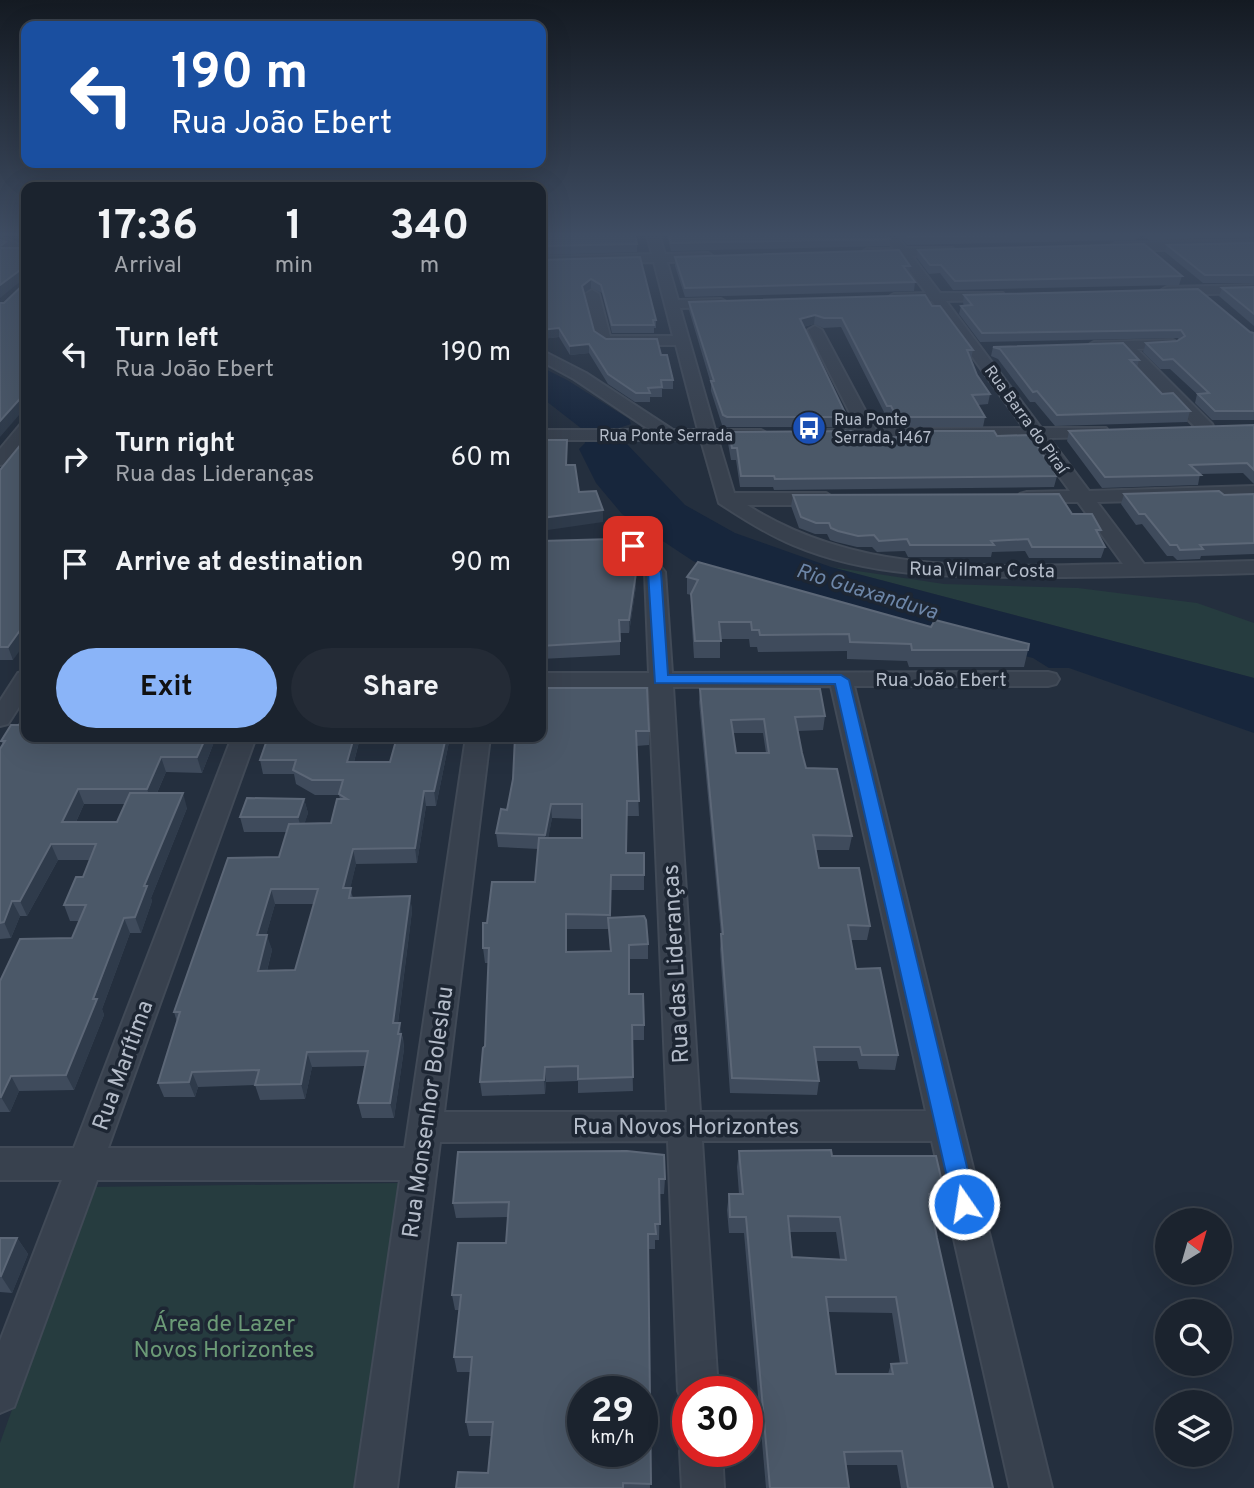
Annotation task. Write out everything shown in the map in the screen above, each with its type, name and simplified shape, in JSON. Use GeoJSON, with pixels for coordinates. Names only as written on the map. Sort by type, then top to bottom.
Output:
{"type":"FeatureCollection","features":[{"type":"Feature","properties":{"kind":"street"},"geometry":{"type":"LineString","coordinates":[[595,304],[606,341],[682,340]]}},
{"type":"Feature","properties":{"kind":"street"},"geometry":{"type":"LineString","coordinates":[[672,304],[726,499],[850,498]]}},
{"type":"Feature","properties":{"kind":"street","name":"Rua Barra do Piraí"},"geometry":{"type":"LineString","coordinates":[[943,304],[982,349],[1037,434],[1138,570]]}},
{"type":"Feature","properties":{"kind":"street"},"geometry":{"type":"LineString","coordinates":[[815,330],[869,435]]}},
{"type":"Feature","properties":{"kind":"street"},"geometry":{"type":"LineString","coordinates":[[1084,346],[1174,344]]}},
{"type":"Feature","properties":{"kind":"street"},"geometry":{"type":"LineString","coordinates":[[1124,345],[1212,428],[1180,429]]}},
{"type":"Feature","properties":{"kind":"street"},"geometry":{"type":"LineString","coordinates":[[546,358],[580,376],[668,434]]}},
{"type":"Feature","properties":{"kind":"street"},"geometry":{"type":"LineString","coordinates":[[802,435],[1115,431]]}},
{"type":"Feature","properties":{"kind":"street"},"geometry":{"type":"LineString","coordinates":[[0,435],[21,433]]}},
{"type":"Feature","properties":{"kind":"street","name":"Rua Ponte Serrada"},"geometry":{"type":"LineString","coordinates":[[546,435],[775,435]]}},
{"type":"Feature","properties":{"kind":"street"},"geometry":{"type":"LineString","coordinates":[[0,460],[21,437]]}},
{"type":"Feature","properties":{"kind":"street"},"geometry":{"type":"LineString","coordinates":[[1002,498],[1254,492]]}},
{"type":"Feature","properties":{"kind":"street","name":"Rua Vilmar Costa"},"geometry":{"type":"LineString","coordinates":[[726,499],[790,538],[826,552],[873,564],[946,570],[1254,567]]}},
{"type":"Feature","properties":{"kind":"street","name":"Rua das Lideranças"},"geometry":{"type":"LineString","coordinates":[[633,546],[655,572],[697,1376]]}},
{"type":"Feature","properties":{"kind":"street","name":"Rua João Ebert"},"geometry":{"type":"LineString","coordinates":[[546,680],[1048,679]]}},
{"type":"Feature","properties":{"kind":"street"},"geometry":{"type":"LineString","coordinates":[[0,681],[21,680]]}},
{"type":"Feature","properties":{"kind":"street"},"geometry":{"type":"LineString","coordinates":[[841,680],[1031,1488]]}},
{"type":"Feature","properties":{"kind":"street"},"geometry":{"type":"LineString","coordinates":[[0,719],[21,688]]}},
{"type":"Feature","properties":{"kind":"street","name":"Rua Marítima"},"geometry":{"type":"LineString","coordinates":[[0,1393],[242,742]]}},
{"type":"Feature","properties":{"kind":"street","name":"Rua Monsenhor Boleslau"},"geometry":{"type":"LineString","coordinates":[[376,1488],[477,742]]}},
{"type":"Feature","properties":{"kind":"street","name":"Rua Novos Horizontes"},"geometry":{"type":"LineString","coordinates":[[425,1127],[946,1126]]}},
{"type":"Feature","properties":{"kind":"street"},"geometry":{"type":"LineString","coordinates":[[0,1164],[420,1164]]}},
{"type":"Feature","properties":{"kind":"street"},"geometry":{"type":"LineString","coordinates":[[702,1467],[703,1488]]}},
{"type":"Feature","properties":{"kind":"green space"},"geometry":{"type":"Polygon","coordinates":[[[831,567],[944,584],[1078,588],[1197,603],[1254,623],[1254,678],[831,567]]]}},
{"type":"Feature","properties":{"kind":"green space","name":"Área de Lazer Novos Horizontes"},"geometry":{"type":"Polygon","coordinates":[[[399,1183],[355,1488],[0,1488],[0,1443],[92,1187],[399,1183]]]}},
{"type":"Feature","properties":{"kind":"water","name":"Rio Guaxanduva"},"geometry":{"type":"Polygon","coordinates":[[[546,370],[629,419],[631,424],[619,428],[626,443],[685,505],[735,533],[831,567],[1254,678],[1254,733],[1069,668],[1049,668],[1033,658],[748,585],[693,561],[622,514],[596,483],[579,449],[585,443],[582,429],[546,401],[546,370]]]}},
{"type":"Feature","properties":{"kind":"building"},"geometry":{"type":"Polygon","coordinates":[[[0,304],[21,304],[21,398],[0,421],[0,304]]]}},
{"type":"Feature","properties":{"kind":"building"},"geometry":{"type":"Polygon","coordinates":[[[546,304],[587,304],[594,331],[606,339],[657,339],[661,355],[667,355],[673,380],[661,380],[662,387],[648,388],[650,393],[636,393],[608,374],[589,344],[570,346],[559,328],[546,329],[546,304]]]}},
{"type":"Feature","properties":{"kind":"building"},"geometry":{"type":"Polygon","coordinates":[[[606,304],[652,304],[656,320],[653,320],[654,325],[612,325],[606,304]]]}},
{"type":"Feature","properties":{"kind":"building"},"geometry":{"type":"Polygon","coordinates":[[[690,304],[931,304],[940,306],[973,350],[967,350],[977,375],[990,394],[972,395],[985,417],[897,417],[891,406],[887,406],[842,318],[815,315],[800,319],[847,417],[727,417],[723,415],[711,381],[714,381],[690,304]]]}},
{"type":"Feature","properties":{"kind":"building"},"geometry":{"type":"Polygon","coordinates":[[[1217,304],[1254,333],[1254,411],[1215,411],[1198,394],[1209,393],[1173,359],[1163,360],[1146,343],[1177,341],[1185,336],[1181,330],[982,333],[961,306],[1217,304]]]}},
{"type":"Feature","properties":{"kind":"building"},"geometry":{"type":"Polygon","coordinates":[[[1242,304],[1254,304],[1254,314],[1242,304]]]}},
{"type":"Feature","properties":{"kind":"building"},"geometry":{"type":"Polygon","coordinates":[[[1123,343],[1139,360],[1130,360],[1162,394],[1173,393],[1190,411],[1057,415],[1037,391],[1033,392],[1000,349],[993,347],[1123,343]]]}},
{"type":"Feature","properties":{"kind":"building"},"geometry":{"type":"Polygon","coordinates":[[[1254,425],[1254,470],[1247,463],[1190,465],[1201,475],[1105,477],[1069,431],[1254,425]]]}},
{"type":"Feature","properties":{"kind":"building"},"geometry":{"type":"Polygon","coordinates":[[[853,431],[855,438],[907,437],[904,431],[994,431],[997,436],[1030,435],[1057,476],[775,479],[774,476],[741,476],[737,448],[732,448],[729,432],[853,431]]]}},
{"type":"Feature","properties":{"kind":"building"},"geometry":{"type":"Polygon","coordinates":[[[546,440],[567,440],[566,465],[575,465],[579,492],[596,491],[603,510],[546,517],[546,440]]]}},
{"type":"Feature","properties":{"kind":"building"},"geometry":{"type":"Polygon","coordinates":[[[21,444],[21,629],[8,647],[0,647],[0,470],[21,444]]]}},
{"type":"Feature","properties":{"kind":"building"},"geometry":{"type":"Polygon","coordinates":[[[1219,491],[1224,495],[1254,494],[1254,543],[1200,545],[1203,549],[1180,550],[1177,545],[1170,545],[1145,514],[1139,514],[1124,494],[1219,491]]]}},
{"type":"Feature","properties":{"kind":"building"},"geometry":{"type":"Polygon","coordinates":[[[1059,494],[1072,514],[1092,514],[1101,530],[1096,530],[1105,547],[1032,547],[1028,539],[991,541],[994,545],[910,545],[907,539],[879,541],[874,535],[858,536],[831,528],[829,523],[816,523],[801,517],[793,495],[1059,494]]]}},
{"type":"Feature","properties":{"kind":"building"},"geometry":{"type":"Polygon","coordinates":[[[613,539],[614,551],[622,551],[622,556],[631,556],[632,573],[636,573],[629,620],[619,620],[620,641],[546,646],[546,541],[613,539]]]}},
{"type":"Feature","properties":{"kind":"building"},"geometry":{"type":"Polygon","coordinates":[[[698,562],[931,627],[935,620],[1029,644],[1028,650],[912,650],[911,644],[850,642],[849,634],[760,635],[759,630],[752,630],[751,622],[719,622],[721,641],[695,641],[691,594],[698,580],[687,577],[698,562]]]}},
{"type":"Feature","properties":{"kind":"building"},"geometry":{"type":"Polygon","coordinates":[[[546,688],[647,688],[649,731],[636,731],[639,801],[627,801],[626,853],[644,853],[644,875],[611,875],[610,915],[566,914],[566,952],[611,951],[608,918],[644,916],[646,920],[648,944],[629,945],[629,994],[643,994],[644,1025],[632,1025],[633,1077],[578,1079],[578,1066],[545,1067],[544,1080],[480,1082],[485,1046],[489,948],[483,948],[483,923],[487,923],[492,882],[535,882],[539,838],[582,838],[582,804],[551,804],[545,835],[496,833],[501,809],[507,810],[513,779],[515,742],[546,742],[546,688]]]}},
{"type":"Feature","properties":{"kind":"building"},"geometry":{"type":"Polygon","coordinates":[[[700,689],[820,689],[825,716],[795,717],[802,753],[806,768],[837,769],[852,836],[813,835],[819,868],[859,868],[870,926],[848,925],[856,969],[880,968],[898,1055],[862,1055],[860,1047],[814,1047],[819,1081],[732,1078],[723,934],[700,689]],[[764,719],[731,720],[736,753],[769,753],[764,719]]]}},
{"type":"Feature","properties":{"kind":"building"},"geometry":{"type":"Polygon","coordinates":[[[21,722],[21,742],[204,742],[197,757],[161,757],[147,789],[78,789],[62,822],[117,822],[130,793],[183,793],[144,886],[147,886],[135,917],[124,918],[93,999],[97,999],[66,1075],[11,1076],[0,1097],[0,981],[20,939],[72,938],[86,905],[64,905],[76,877],[83,877],[96,844],[51,844],[20,901],[12,901],[4,922],[0,923],[0,749],[5,741],[1,741],[11,725],[19,725],[21,722]]]}},
{"type":"Feature","properties":{"kind":"building"},"geometry":{"type":"Polygon","coordinates":[[[266,742],[353,742],[347,762],[390,762],[396,742],[445,742],[434,791],[424,791],[415,848],[353,849],[343,888],[351,888],[349,898],[410,896],[393,1023],[400,1023],[398,1034],[401,1034],[390,1103],[358,1103],[368,1051],[307,1052],[301,1084],[255,1085],[259,1070],[192,1072],[189,1082],[158,1083],[180,1012],[174,1012],[228,858],[279,857],[289,824],[331,823],[337,799],[347,799],[339,794],[343,780],[312,780],[293,770],[296,760],[260,760],[266,742]],[[271,889],[257,935],[267,935],[258,971],[295,970],[318,889],[271,889]]]}},
{"type":"Feature","properties":{"kind":"building"},"geometry":{"type":"Polygon","coordinates":[[[247,798],[304,799],[298,817],[240,817],[247,798]]]}},
{"type":"Feature","properties":{"kind":"building"},"geometry":{"type":"Polygon","coordinates":[[[831,1150],[832,1156],[936,1156],[945,1195],[929,1194],[993,1488],[908,1488],[902,1451],[844,1452],[849,1488],[770,1488],[763,1376],[760,1376],[746,1217],[730,1217],[729,1194],[743,1194],[739,1151],[831,1150]],[[788,1216],[792,1257],[846,1260],[840,1217],[788,1216]],[[826,1297],[836,1374],[893,1374],[891,1364],[907,1363],[896,1297],[826,1297]]]}},
{"type":"Feature","properties":{"kind":"building"},"geometry":{"type":"Polygon","coordinates":[[[627,1151],[664,1155],[665,1179],[659,1179],[660,1224],[655,1224],[656,1234],[648,1234],[650,1376],[567,1376],[567,1467],[651,1467],[651,1484],[623,1483],[623,1488],[456,1488],[458,1472],[488,1473],[493,1422],[466,1422],[472,1357],[454,1357],[461,1295],[452,1295],[458,1243],[506,1243],[509,1202],[453,1203],[458,1152],[627,1151]]]}},
{"type":"Feature","properties":{"kind":"building"},"geometry":{"type":"Polygon","coordinates":[[[0,1238],[17,1238],[1,1276],[0,1276],[0,1238]]]}},
{"type":"Feature","properties":{"kind":"place","name":"Rua Ponte Serrada, 1467"},"geometry":{"type":"Point","coordinates":[809,428]}},
{"type":"Feature","properties":{"kind":"route"},"geometry":{"type":"LineString","coordinates":[[633,546],[655,572],[660,680],[841,680],[964,1204]]}}]}
